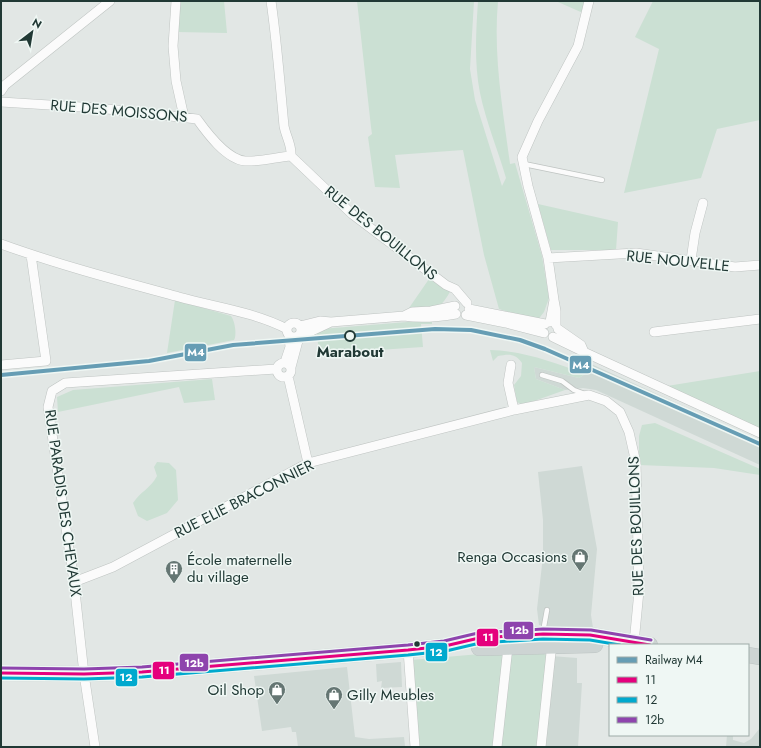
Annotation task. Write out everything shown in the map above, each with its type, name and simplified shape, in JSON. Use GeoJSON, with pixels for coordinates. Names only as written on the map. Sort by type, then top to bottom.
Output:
{"type":"FeatureCollection","features":[{"type":"Feature","properties":{"kind":"main road"},"geometry":{"type":"LineString","coordinates":[[1,673],[84,674],[142,672],[408,650],[445,646],[479,638],[549,638],[590,635],[642,644]]}},
{"type":"Feature","properties":{"kind":"main road"},"geometry":{"type":"LineString","coordinates":[[445,646],[508,647],[549,638]]}},
{"type":"Feature","properties":{"kind":"main road"},"geometry":{"type":"LineString","coordinates":[[749,655],[760,657]]}},
{"type":"Feature","properties":{"kind":"street"},"geometry":{"type":"LineString","coordinates":[[1,91],[5,85],[110,1]]}},
{"type":"Feature","properties":{"kind":"street"},"geometry":{"type":"LineString","coordinates":[[176,1],[173,46],[175,74],[184,117]]}},
{"type":"Feature","properties":{"kind":"street"},"geometry":{"type":"LineString","coordinates":[[272,1],[279,55],[285,129],[292,147],[291,156]]}},
{"type":"Feature","properties":{"kind":"street"},"geometry":{"type":"LineString","coordinates":[[551,328],[556,312],[548,258],[522,156],[578,46],[589,1]]}},
{"type":"Feature","properties":{"kind":"street","name":"RUE DES MOISSONS"},"geometry":{"type":"LineString","coordinates":[[1,102],[98,108],[197,119],[208,134],[222,148],[237,159],[246,161],[291,156]]}},
{"type":"Feature","properties":{"kind":"street","name":"RUE DES BOUILLONS"},"geometry":{"type":"LineString","coordinates":[[291,156],[352,214],[446,285],[462,308]]}},
{"type":"Feature","properties":{"kind":"street"},"geometry":{"type":"LineString","coordinates":[[691,260],[695,232],[703,203]]}},
{"type":"Feature","properties":{"kind":"street"},"geometry":{"type":"LineString","coordinates":[[1,244],[31,255],[272,321],[292,334],[302,333],[300,326]]}},
{"type":"Feature","properties":{"kind":"street","name":"RUE NOUVELLE"},"geometry":{"type":"LineString","coordinates":[[548,258],[636,254],[691,260],[735,267],[760,265]]}},
{"type":"Feature","properties":{"kind":"street"},"geometry":{"type":"LineString","coordinates":[[1,365],[46,362],[31,255]]}},
{"type":"Feature","properties":{"kind":"street"},"geometry":{"type":"LineString","coordinates":[[308,464],[288,368],[292,334],[291,324],[296,323],[300,326],[320,321],[331,322],[404,316],[412,312],[462,308],[506,322],[551,328],[584,352],[760,433]]}},
{"type":"Feature","properties":{"kind":"street"},"geometry":{"type":"LineString","coordinates":[[654,332],[760,319]]}},
{"type":"Feature","properties":{"kind":"street"},"geometry":{"type":"LineString","coordinates":[[292,334],[331,322]]}},
{"type":"Feature","properties":{"kind":"street"},"geometry":{"type":"LineString","coordinates":[[281,363],[288,368],[281,377],[277,373],[276,368],[281,363]]}},
{"type":"Feature","properties":{"kind":"street"},"geometry":{"type":"LineString","coordinates":[[511,365],[508,383],[514,410]]}},
{"type":"Feature","properties":{"kind":"street","name":"RUE PARADIS DES CHEVAUX"},"geometry":{"type":"LineString","coordinates":[[95,747],[84,674],[74,582],[48,407],[52,391],[65,383],[276,368]]}},
{"type":"Feature","properties":{"kind":"street","name":"RUE ELIE BRACONNIER"},"geometry":{"type":"LineString","coordinates":[[74,582],[113,567],[308,464],[514,410],[589,396],[606,401],[620,412]]}},
{"type":"Feature","properties":{"kind":"street","name":"RUE DES BOUILLONS"},"geometry":{"type":"LineString","coordinates":[[620,412],[629,432],[636,463],[639,591],[634,643]]}},
{"type":"Feature","properties":{"kind":"street"},"geometry":{"type":"LineString","coordinates":[[541,747],[549,638]]}},
{"type":"Feature","properties":{"kind":"street"},"geometry":{"type":"LineString","coordinates":[[497,747],[508,647]]}},
{"type":"Feature","properties":{"kind":"street"},"geometry":{"type":"LineString","coordinates":[[408,650],[415,747]]}},
{"type":"Feature","properties":{"kind":"lane"},"geometry":{"type":"LineString","coordinates":[[524,164],[602,180]]}},
{"type":"Feature","properties":{"kind":"lane"},"geometry":{"type":"LineString","coordinates":[[542,375],[562,381],[574,390],[589,396]]}},
{"type":"Feature","properties":{"kind":"lane"},"geometry":{"type":"LineString","coordinates":[[547,610],[549,638]]}},
{"type":"Feature","properties":{"kind":"shaded area"},"geometry":{"type":"Polygon","coordinates":[[[589,363],[760,441],[760,465],[596,390],[583,388],[565,390],[536,379],[534,367],[579,378],[585,374],[589,363]]]}},
{"type":"Feature","properties":{"kind":"shaded area"},"geometry":{"type":"Polygon","coordinates":[[[582,466],[597,549],[591,615],[593,628],[558,629],[539,625],[537,609],[543,556],[543,520],[538,472],[582,466]]]}},
{"type":"Feature","properties":{"kind":"shaded area"},"geometry":{"type":"Polygon","coordinates":[[[551,656],[577,658],[577,683],[582,683],[578,747],[541,747],[551,656]]]}},
{"type":"Feature","properties":{"kind":"shaded area"},"geometry":{"type":"Polygon","coordinates":[[[401,662],[402,687],[381,688],[382,681],[377,682],[376,664],[401,662]]]}},
{"type":"Feature","properties":{"kind":"shaded area"},"geometry":{"type":"Polygon","coordinates":[[[347,667],[355,737],[369,739],[404,737],[405,746],[298,747],[296,732],[292,732],[291,727],[262,731],[254,676],[347,667]]]}},
{"type":"Feature","properties":{"kind":"shaded area"},"geometry":{"type":"Polygon","coordinates":[[[760,728],[760,747],[726,747],[727,736],[733,736],[733,740],[744,743],[751,739],[760,728]]]}},
{"type":"Feature","properties":{"kind":"green space"},"geometry":{"type":"Polygon","coordinates":[[[180,1],[224,1],[227,33],[177,32],[180,1]]]}},
{"type":"Feature","properties":{"kind":"green space"},"geometry":{"type":"Polygon","coordinates":[[[357,1],[474,1],[470,69],[475,100],[502,186],[506,178],[480,93],[476,59],[478,1],[498,1],[498,63],[510,164],[515,163],[542,256],[549,298],[544,312],[537,321],[499,309],[484,255],[463,150],[395,155],[400,188],[375,187],[368,137],[372,134],[357,1]]]}},
{"type":"Feature","properties":{"kind":"green space"},"geometry":{"type":"Polygon","coordinates":[[[585,1],[583,13],[558,2],[585,1]]]}},
{"type":"Feature","properties":{"kind":"green space"},"geometry":{"type":"Polygon","coordinates":[[[653,1],[760,1],[760,120],[717,129],[701,178],[624,193],[659,49],[635,37],[653,1]]]}},
{"type":"Feature","properties":{"kind":"green space"},"geometry":{"type":"Polygon","coordinates":[[[538,204],[618,222],[616,250],[551,250],[538,204]]]}},
{"type":"Feature","properties":{"kind":"green space"},"geometry":{"type":"Polygon","coordinates":[[[429,279],[450,292],[437,308],[429,310],[409,308],[429,279]]]}},
{"type":"Feature","properties":{"kind":"green space"},"geometry":{"type":"Polygon","coordinates":[[[175,300],[231,316],[234,321],[235,328],[234,340],[167,353],[175,300]]]}},
{"type":"Feature","properties":{"kind":"green space"},"geometry":{"type":"Polygon","coordinates":[[[432,320],[432,324],[421,324],[423,347],[319,354],[317,333],[321,329],[432,320]]]}},
{"type":"Feature","properties":{"kind":"green space"},"geometry":{"type":"Polygon","coordinates":[[[490,350],[515,352],[527,355],[550,361],[585,374],[579,378],[534,367],[536,379],[565,390],[523,405],[517,402],[514,385],[521,376],[522,363],[517,357],[509,355],[498,356],[493,361],[490,350]]]}},
{"type":"Feature","properties":{"kind":"green space"},"geometry":{"type":"Polygon","coordinates":[[[760,371],[760,429],[667,386],[760,371]]]}},
{"type":"Feature","properties":{"kind":"green space"},"geometry":{"type":"Polygon","coordinates":[[[212,379],[215,400],[184,403],[179,387],[58,412],[57,397],[73,390],[212,379]]]}},
{"type":"Feature","properties":{"kind":"green space"},"geometry":{"type":"Polygon","coordinates":[[[655,423],[760,469],[760,475],[714,468],[639,465],[639,436],[642,425],[655,423]]]}},
{"type":"Feature","properties":{"kind":"green space"},"geometry":{"type":"Polygon","coordinates":[[[157,462],[169,463],[176,470],[178,500],[167,513],[147,521],[138,516],[133,503],[157,476],[154,467],[157,462]]]}},
{"type":"Feature","properties":{"kind":"green space"},"geometry":{"type":"Polygon","coordinates":[[[503,652],[506,662],[514,652],[540,653],[551,656],[539,747],[416,747],[411,660],[503,652]]]}},
{"type":"Feature","properties":{"kind":"rail line","name":"M4"},"geometry":{"type":"LineString","coordinates":[[1,375],[149,361],[233,345],[435,329],[471,330],[520,340],[545,349],[760,444]]}},
{"type":"Feature","properties":{"kind":"transit line","name":"12b"},"geometry":{"type":"LineString","coordinates":[[1,668],[84,669],[142,667],[408,645],[444,641],[478,633],[543,629],[591,630],[651,640]]}},
{"type":"Feature","properties":{"kind":"transit line","name":"11"},"geometry":{"type":"LineString","coordinates":[[1,673],[84,674],[142,672],[408,650],[445,646],[479,638],[543,634],[590,635],[644,644]]}},
{"type":"Feature","properties":{"kind":"transit line","name":"12"},"geometry":{"type":"LineString","coordinates":[[1,678],[84,679],[142,677],[408,655],[446,651],[480,643],[543,639],[590,640],[614,644]]}},
{"type":"Feature","properties":{"kind":"place","name":"Marabout"},"geometry":{"type":"Point","coordinates":[350,336]}},
{"type":"Feature","properties":{"kind":"place","name":"Renga Occasions"},"geometry":{"type":"Point","coordinates":[580,572]}},
{"type":"Feature","properties":{"kind":"place","name":"École maternelle du village"},"geometry":{"type":"Point","coordinates":[174,584]}},
{"type":"Feature","properties":{"kind":"place","name":"Oil Shop"},"geometry":{"type":"Point","coordinates":[277,705]}},
{"type":"Feature","properties":{"kind":"place","name":"Gilly Meubles"},"geometry":{"type":"Point","coordinates":[334,710]}}]}
